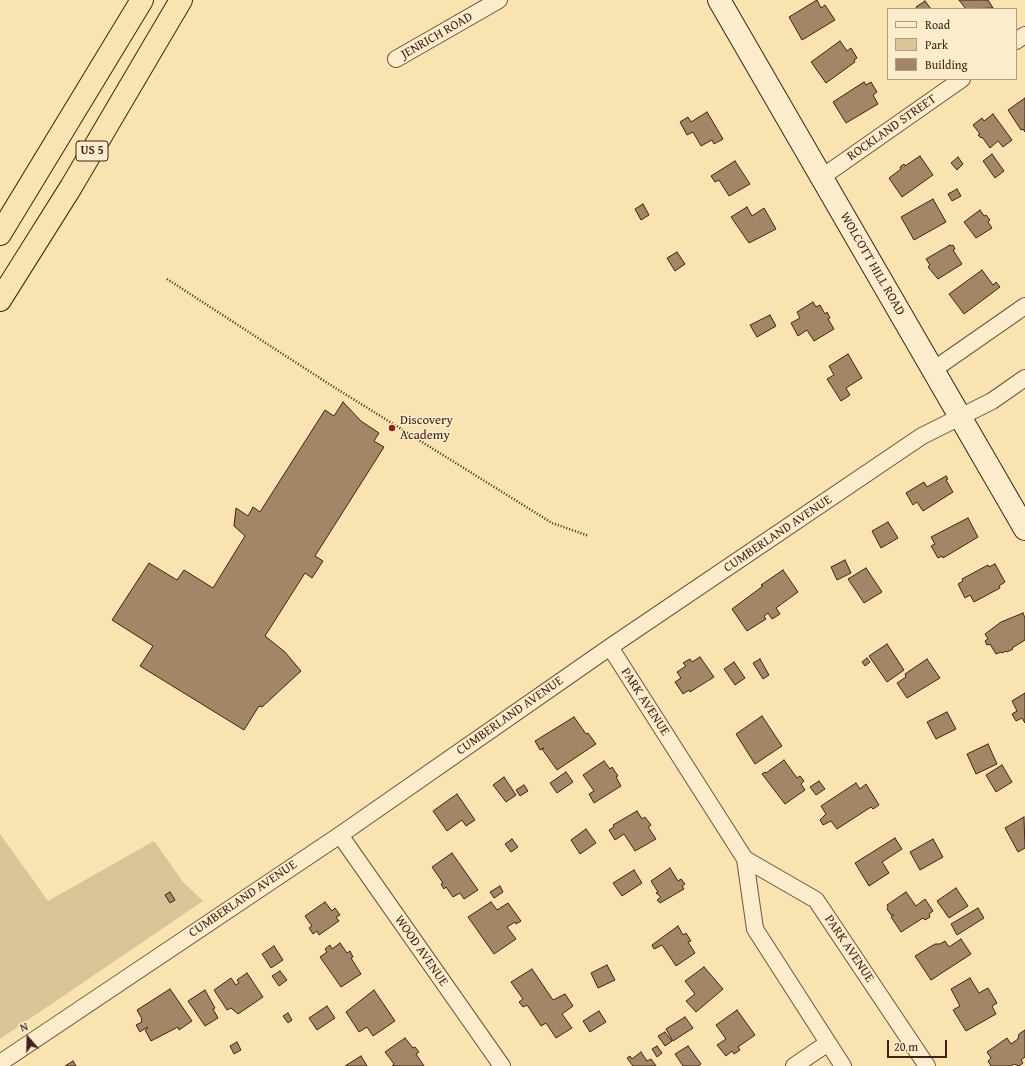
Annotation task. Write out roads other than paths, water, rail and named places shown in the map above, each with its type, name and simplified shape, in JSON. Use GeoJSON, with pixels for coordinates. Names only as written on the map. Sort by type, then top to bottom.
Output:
{"type":"FeatureCollection","features":[{"type":"Feature","properties":{"kind":"highway","name":"US 5"},"geometry":{"type":"LineString","coordinates":[[0,234],[142,0]]}},
{"type":"Feature","properties":{"kind":"highway","name":"US 5"},"geometry":{"type":"LineString","coordinates":[[0,300],[71,187],[181,0]]}},
{"type":"Feature","properties":{"kind":"street","name":"JENRICH ROAD"},"geometry":{"type":"LineString","coordinates":[[396,59],[499,0]]}},
{"type":"Feature","properties":{"kind":"street","name":"WOLCOTT HILL ROAD"},"geometry":{"type":"LineString","coordinates":[[719,0],[1025,529]]}},
{"type":"Feature","properties":{"kind":"street","name":"ROCKLAND STREET"},"geometry":{"type":"LineString","coordinates":[[822,177],[961,80]]}},
{"type":"Feature","properties":{"kind":"street"},"geometry":{"type":"LineString","coordinates":[[933,370],[1025,306]]}},
{"type":"Feature","properties":{"kind":"street","name":"CUMBERLAND AVENUE"},"geometry":{"type":"LineString","coordinates":[[0,1063],[340,835],[610,647],[922,436],[992,401],[1025,378]]}},
{"type":"Feature","properties":{"kind":"street","name":"PARK AVENUE"},"geometry":{"type":"LineString","coordinates":[[610,647],[745,859],[755,929],[843,1066]]}},
{"type":"Feature","properties":{"kind":"street","name":"WOOD AVENUE"},"geometry":{"type":"LineString","coordinates":[[340,835],[502,1066]]}},
{"type":"Feature","properties":{"kind":"street","name":"PARK AVENUE"},"geometry":{"type":"LineString","coordinates":[[745,859],[816,900],[927,1066]]}},
{"type":"Feature","properties":{"kind":"street"},"geometry":{"type":"LineString","coordinates":[[794,1066],[828,1043]]}},
{"type":"Feature","properties":{"kind":"place","name":"Discovery Academy"},"geometry":{"type":"Point","coordinates":[392,428]}}]}
